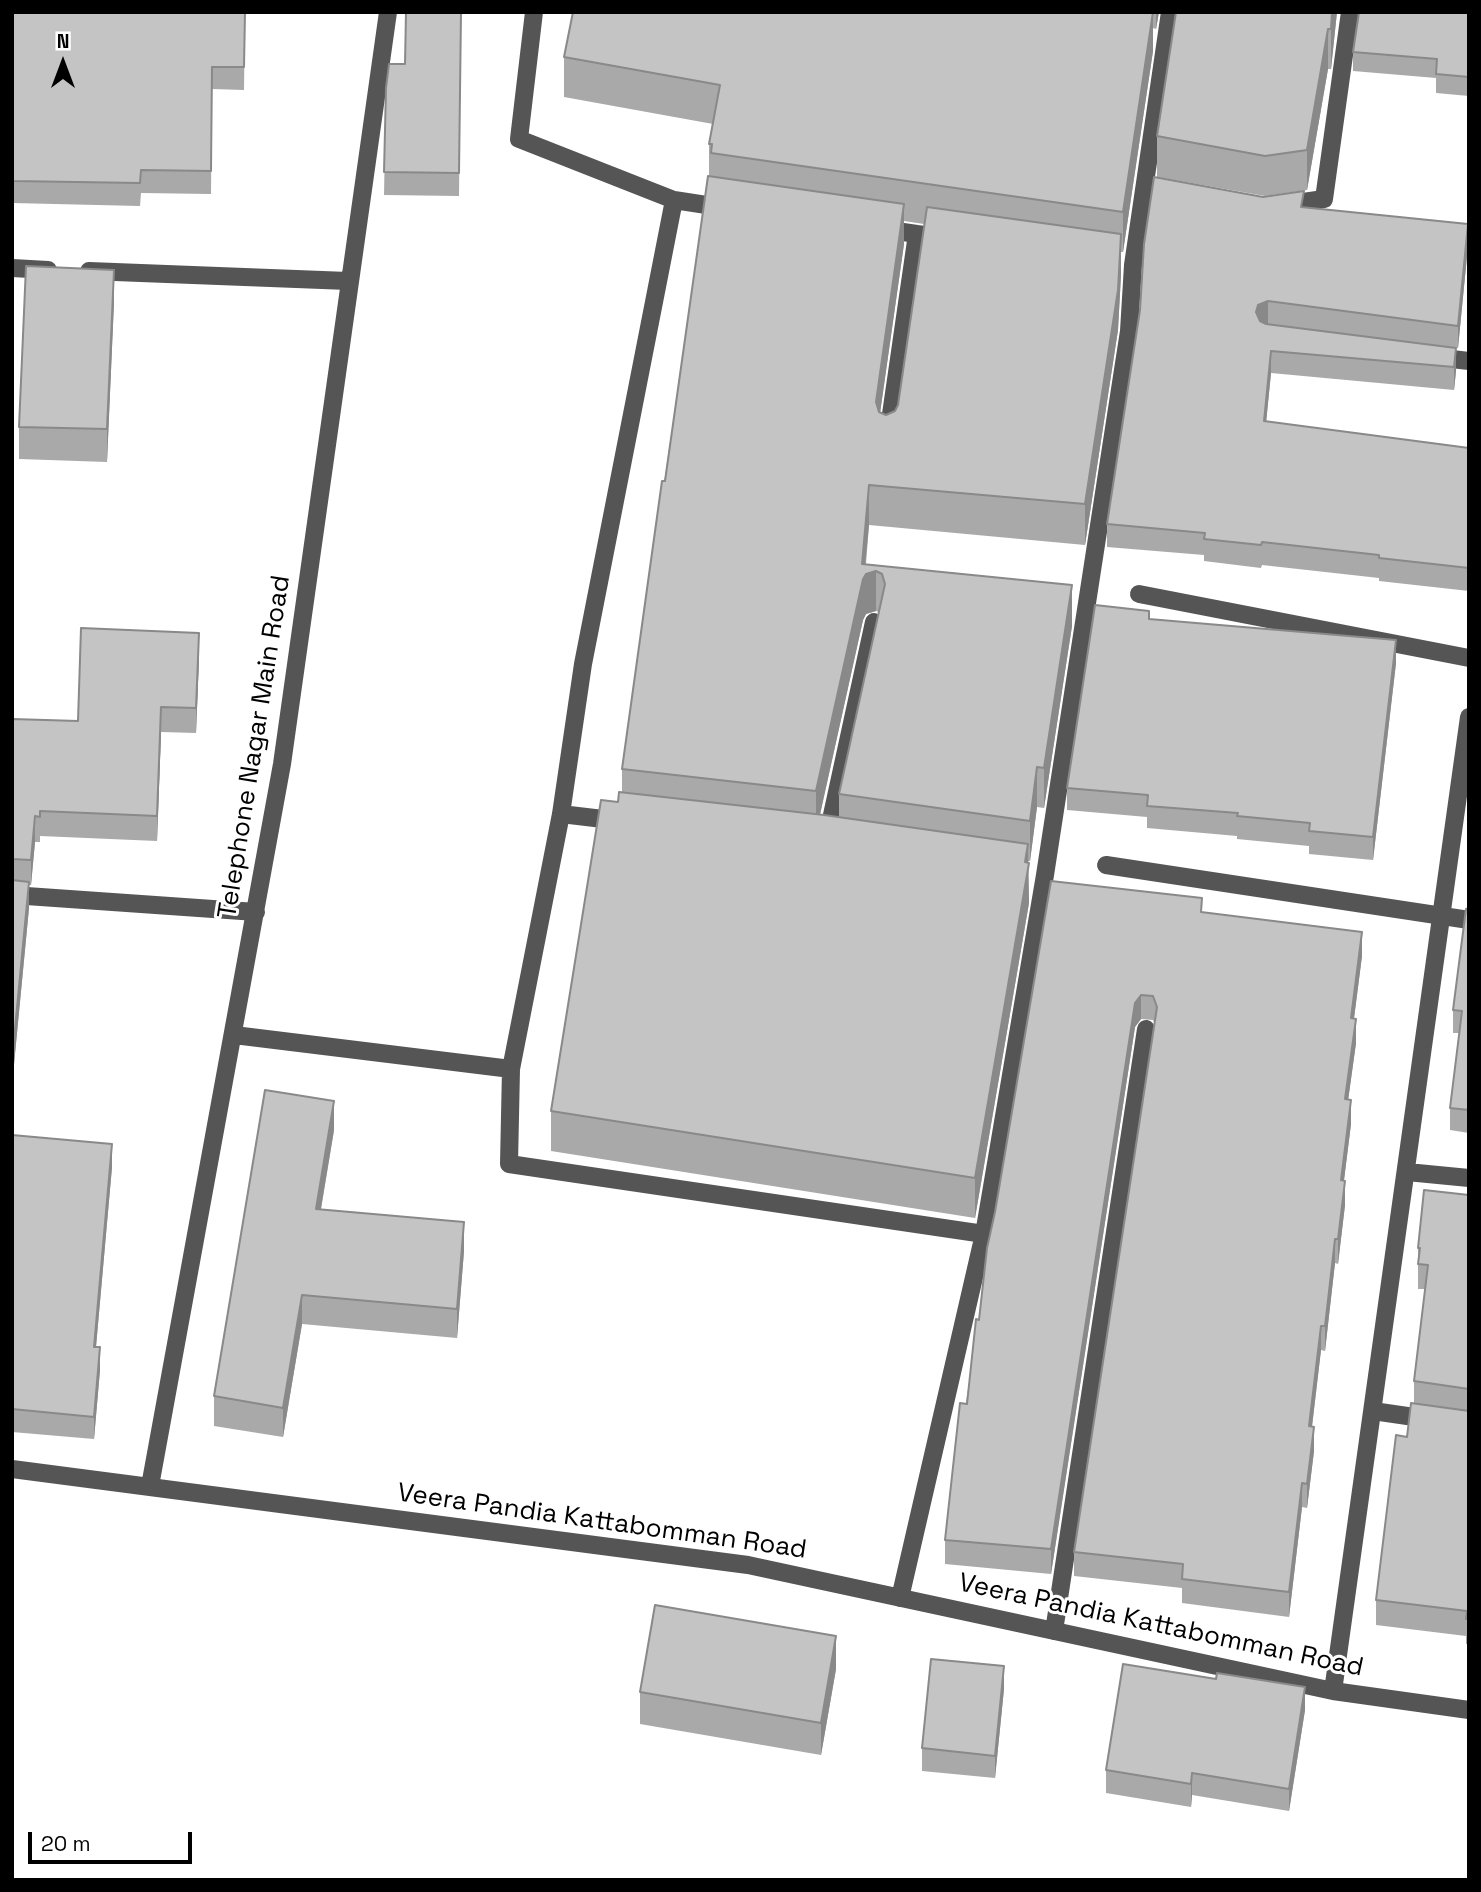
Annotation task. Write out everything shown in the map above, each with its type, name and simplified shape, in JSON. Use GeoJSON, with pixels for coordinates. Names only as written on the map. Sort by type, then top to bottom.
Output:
{"type":"FeatureCollection","features":[{"type":"Feature","properties":{"kind":"street","name":"Telephone Nagar Main Road"},"geometry":{"type":"LineString","coordinates":[[150,1486],[282,764],[388,12]]}},
{"type":"Feature","properties":{"kind":"street"},"geometry":{"type":"LineString","coordinates":[[534,12],[519,139],[674,200],[742,210]]}},
{"type":"Feature","properties":{"kind":"street"},"geometry":{"type":"LineString","coordinates":[[900,1598],[984,1234],[1039,874],[1129,331],[1127,264],[1152,187],[1159,41],[1170,12]]}},
{"type":"Feature","properties":{"kind":"street"},"geometry":{"type":"LineString","coordinates":[[1265,208],[1324,198],[1350,12]]}},
{"type":"Feature","properties":{"kind":"street"},"geometry":{"type":"LineString","coordinates":[[674,200],[583,664],[561,814],[510,1069],[509,1164],[984,1234]]}},
{"type":"Feature","properties":{"kind":"street"},"geometry":{"type":"LineString","coordinates":[[863,227],[958,240]]}},
{"type":"Feature","properties":{"kind":"street"},"geometry":{"type":"LineString","coordinates":[[887,444],[917,234]]}},
{"type":"Feature","properties":{"kind":"street"},"geometry":{"type":"LineString","coordinates":[[12,268],[348,281]]}},
{"type":"Feature","properties":{"kind":"street"},"geometry":{"type":"LineString","coordinates":[[1415,354],[1469,361]]}},
{"type":"Feature","properties":{"kind":"street"},"geometry":{"type":"LineString","coordinates":[[1139,594],[1469,657]]}},
{"type":"Feature","properties":{"kind":"street"},"geometry":{"type":"LineString","coordinates":[[825,845],[874,622]]}},
{"type":"Feature","properties":{"kind":"street"},"geometry":{"type":"LineString","coordinates":[[1333,1690],[1469,717]]}},
{"type":"Feature","properties":{"kind":"street"},"geometry":{"type":"LineString","coordinates":[[561,814],[640,823]]}},
{"type":"Feature","properties":{"kind":"street"},"geometry":{"type":"LineString","coordinates":[[1106,866],[1469,920]]}},
{"type":"Feature","properties":{"kind":"street"},"geometry":{"type":"LineString","coordinates":[[12,895],[256,912]]}},
{"type":"Feature","properties":{"kind":"street"},"geometry":{"type":"LineString","coordinates":[[1054,1631],[1146,1029]]}},
{"type":"Feature","properties":{"kind":"street"},"geometry":{"type":"LineString","coordinates":[[234,1035],[510,1069]]}},
{"type":"Feature","properties":{"kind":"street"},"geometry":{"type":"LineString","coordinates":[[1407,1172],[1469,1178]]}},
{"type":"Feature","properties":{"kind":"street"},"geometry":{"type":"LineString","coordinates":[[1373,1411],[1469,1425]]}},
{"type":"Feature","properties":{"kind":"street","name":"Veera Pandia Kattabomman Road"},"geometry":{"type":"LineString","coordinates":[[12,1469],[748,1565],[1333,1690],[1469,1710]]}},
{"type":"Feature","properties":{"kind":"building"},"geometry":{"type":"Polygon","coordinates":[[[12,12],[245,12],[244,67],[212,67],[211,171],[141,170],[140,183],[12,181],[12,12]]]}},
{"type":"Feature","properties":{"kind":"building"},"geometry":{"type":"Polygon","coordinates":[[[406,12],[461,12],[459,173],[384,172],[389,64],[405,64],[406,12]]]}},
{"type":"Feature","properties":{"kind":"building"},"geometry":{"type":"Polygon","coordinates":[[[573,12],[1153,12],[1123,212],[711,153],[712,144],[709,144],[720,85],[564,57],[573,12]]]}},
{"type":"Feature","properties":{"kind":"building"},"geometry":{"type":"Polygon","coordinates":[[[1176,12],[1332,12],[1307,150],[1265,156],[1157,136],[1176,12]]]}},
{"type":"Feature","properties":{"kind":"building"},"geometry":{"type":"Polygon","coordinates":[[[1359,12],[1469,12],[1469,77],[1436,74],[1437,59],[1353,52],[1359,12]]]}},
{"type":"Feature","properties":{"kind":"building"},"geometry":{"type":"Polygon","coordinates":[[[708,176],[904,204],[876,402],[879,412],[886,415],[895,411],[898,405],[927,207],[1121,234],[1118,290],[1085,504],[869,485],[862,564],[1072,585],[1044,768],[1037,767],[1030,821],[839,794],[885,584],[882,574],[876,571],[866,574],[863,579],[816,791],[622,769],[708,176]]]}},
{"type":"Feature","properties":{"kind":"building"},"geometry":{"type":"Polygon","coordinates":[[[1154,177],[1263,197],[1304,191],[1301,207],[1468,224],[1458,326],[1268,301],[1258,305],[1256,312],[1260,321],[1266,324],[1456,348],[1454,367],[1271,351],[1264,421],[1469,448],[1469,568],[1262,542],[1261,545],[1204,539],[1205,533],[1107,524],[1140,310],[1144,244],[1154,177]]]}},
{"type":"Feature","properties":{"kind":"building"},"geometry":{"type":"Polygon","coordinates":[[[26,266],[114,270],[107,429],[19,427],[26,266]]]}},
{"type":"Feature","properties":{"kind":"building"},"geometry":{"type":"Polygon","coordinates":[[[1095,605],[1149,611],[1149,619],[1396,640],[1373,837],[1309,831],[1310,823],[1237,816],[1238,813],[1147,806],[1148,795],[1067,788],[1095,605]]]}},
{"type":"Feature","properties":{"kind":"building"},"geometry":{"type":"Polygon","coordinates":[[[81,628],[199,633],[196,708],[161,707],[157,816],[40,811],[40,817],[35,816],[31,860],[12,859],[12,719],[78,721],[81,628]]]}},
{"type":"Feature","properties":{"kind":"building"},"geometry":{"type":"Polygon","coordinates":[[[619,792],[824,815],[1028,844],[1025,862],[1029,863],[975,1178],[551,1111],[601,800],[618,802],[619,792]]]}},
{"type":"Feature","properties":{"kind":"building"},"geometry":{"type":"Polygon","coordinates":[[[12,880],[29,882],[12,1060],[12,880]]]}},
{"type":"Feature","properties":{"kind":"building"},"geometry":{"type":"Polygon","coordinates":[[[1051,881],[1202,898],[1201,912],[1362,932],[1351,1018],[1356,1019],[1345,1099],[1351,1100],[1341,1180],[1345,1181],[1325,1326],[1321,1326],[1309,1426],[1314,1427],[1307,1484],[1302,1483],[1289,1592],[1182,1579],[1183,1564],[1074,1552],[1157,1007],[1153,996],[1141,995],[1135,1003],[1051,1549],[945,1540],[960,1403],[967,1404],[987,1248],[1051,881]]]}},
{"type":"Feature","properties":{"kind":"building"},"geometry":{"type":"Polygon","coordinates":[[[1469,908],[1469,1110],[1450,1108],[1462,1011],[1453,1010],[1466,909],[1469,908]]]}},
{"type":"Feature","properties":{"kind":"building"},"geometry":{"type":"Polygon","coordinates":[[[265,1090],[334,1101],[316,1209],[464,1222],[457,1309],[302,1295],[283,1408],[214,1396],[265,1090]]]}},
{"type":"Feature","properties":{"kind":"building"},"geometry":{"type":"Polygon","coordinates":[[[12,1135],[112,1144],[94,1347],[100,1347],[94,1417],[12,1409],[12,1135]]]}},
{"type":"Feature","properties":{"kind":"building"},"geometry":{"type":"Polygon","coordinates":[[[1424,1190],[1469,1195],[1469,1389],[1414,1381],[1428,1265],[1418,1264],[1424,1190]]]}},
{"type":"Feature","properties":{"kind":"building"},"geometry":{"type":"Polygon","coordinates":[[[1411,1403],[1469,1411],[1469,1619],[1466,1619],[1467,1611],[1376,1600],[1396,1435],[1407,1437],[1411,1403]]]}},
{"type":"Feature","properties":{"kind":"building"},"geometry":{"type":"Polygon","coordinates":[[[655,1605],[836,1636],[821,1723],[640,1692],[655,1605]]]}},
{"type":"Feature","properties":{"kind":"building"},"geometry":{"type":"Polygon","coordinates":[[[931,1659],[1004,1666],[995,1756],[922,1748],[931,1659]]]}},
{"type":"Feature","properties":{"kind":"building"},"geometry":{"type":"Polygon","coordinates":[[[1123,1664],[1216,1679],[1217,1673],[1305,1687],[1289,1789],[1192,1773],[1191,1784],[1106,1770],[1123,1664]]]}}]}
